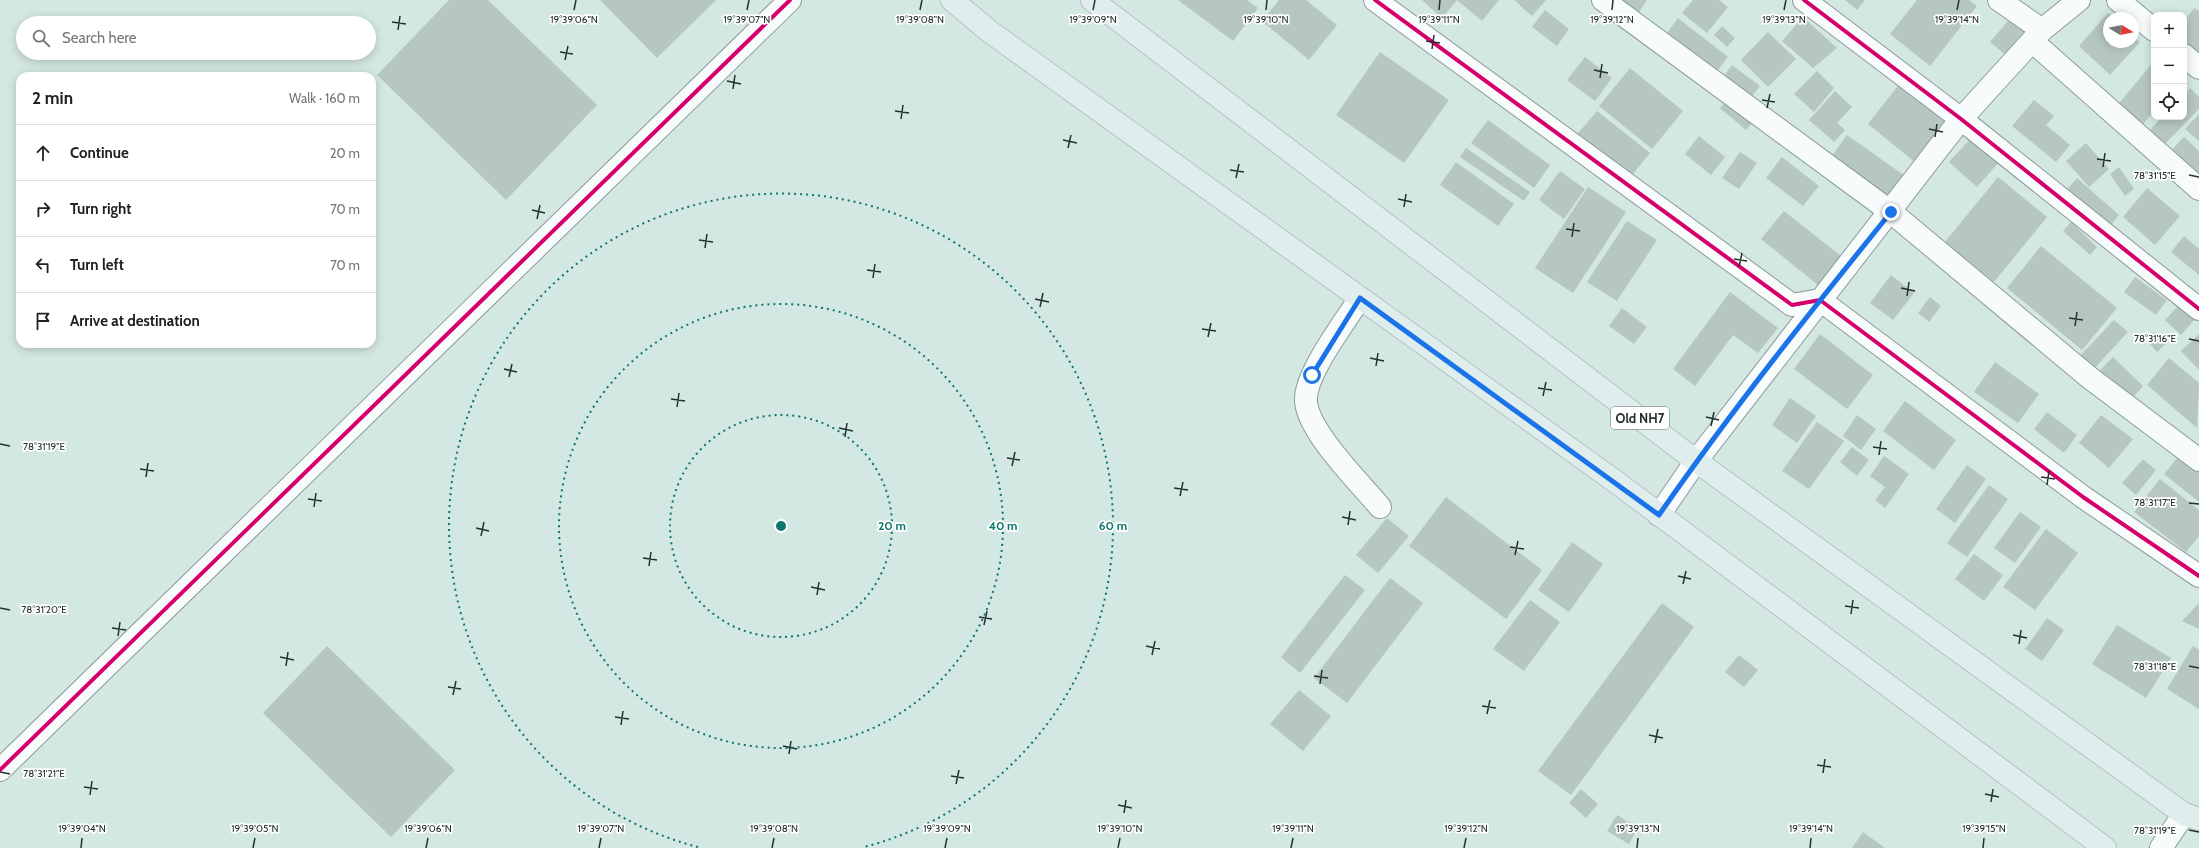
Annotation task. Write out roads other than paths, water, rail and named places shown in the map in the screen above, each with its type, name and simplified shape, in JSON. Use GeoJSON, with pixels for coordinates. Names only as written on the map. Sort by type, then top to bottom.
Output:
{"type":"FeatureCollection","features":[{"type":"Feature","properties":{"kind":"main road"},"geometry":{"type":"LineString","coordinates":[[952,0],[990,31],[1659,515],[2105,848]]}},
{"type":"Feature","properties":{"kind":"main road","name":"Old NH7"},"geometry":{"type":"LineString","coordinates":[[1092,0],[1696,461],[2192,817]]}},
{"type":"Feature","properties":{"kind":"street"},"geometry":{"type":"LineString","coordinates":[[0,770],[790,0]]}},
{"type":"Feature","properties":{"kind":"street"},"geometry":{"type":"LineString","coordinates":[[1375,0],[1792,305],[1820,300],[2083,497],[2199,576]]}},
{"type":"Feature","properties":{"kind":"street"},"geometry":{"type":"LineString","coordinates":[[1603,0],[1891,212],[2090,378],[2199,460]]}},
{"type":"Feature","properties":{"kind":"street"},"geometry":{"type":"LineString","coordinates":[[1804,0],[1961,119],[2199,309]]}},
{"type":"Feature","properties":{"kind":"street"},"geometry":{"type":"LineString","coordinates":[[1999,0],[2199,189]]}},
{"type":"Feature","properties":{"kind":"street"},"geometry":{"type":"LineString","coordinates":[[1659,515],[1696,461],[1820,300],[1891,212],[1961,119],[2037,36],[2079,0]]}},
{"type":"Feature","properties":{"kind":"street"},"geometry":{"type":"LineString","coordinates":[[2118,0],[2151,28]]}},
{"type":"Feature","properties":{"kind":"street"},"geometry":{"type":"LineString","coordinates":[[2187,58],[2199,68]]}},
{"type":"Feature","properties":{"kind":"street"},"geometry":{"type":"LineString","coordinates":[[1360,298],[1312,375],[1306,397],[1308,413],[1316,430],[1380,507]]}},
{"type":"Feature","properties":{"kind":"street"},"geometry":{"type":"LineString","coordinates":[[2161,848],[2192,817]]}}]}
